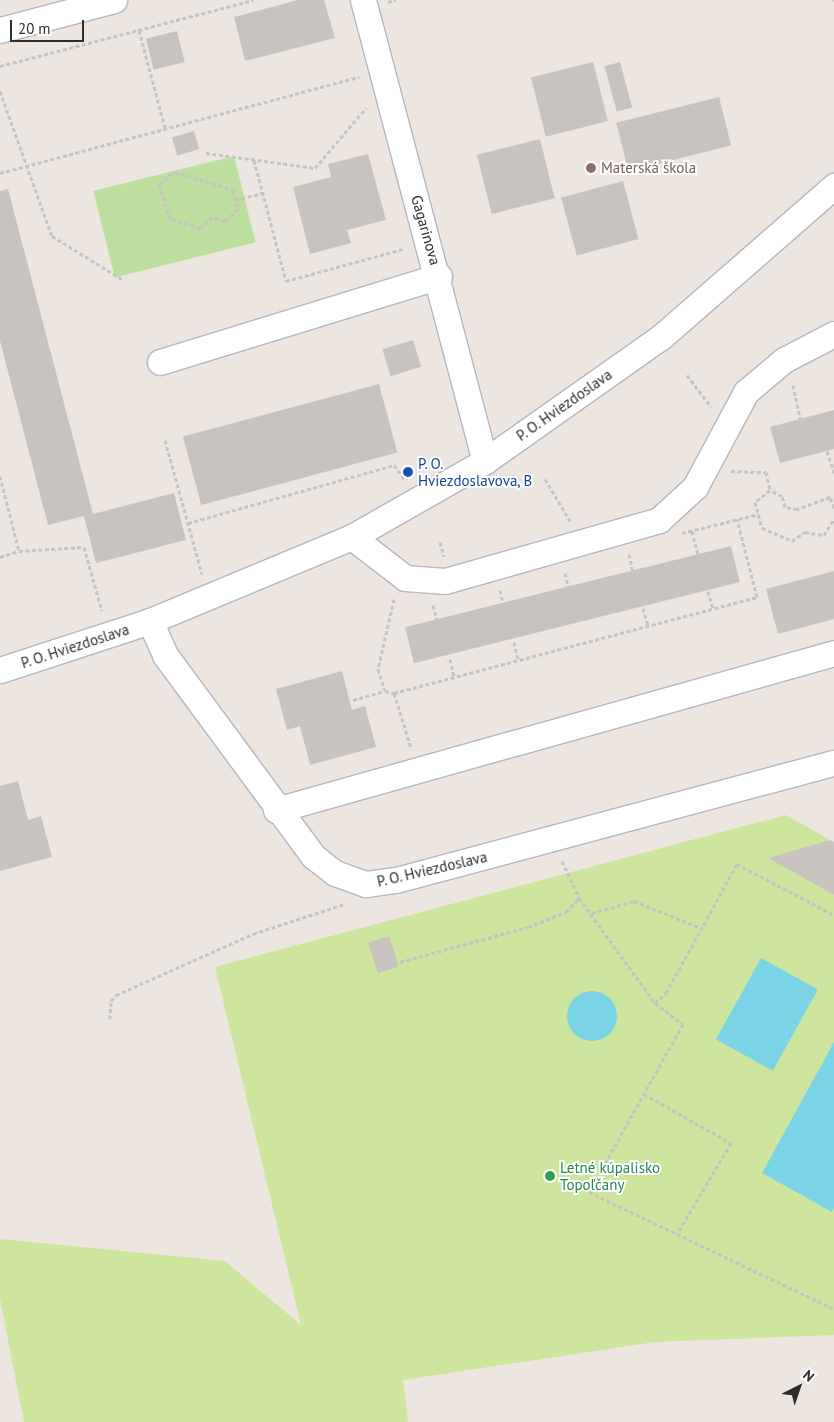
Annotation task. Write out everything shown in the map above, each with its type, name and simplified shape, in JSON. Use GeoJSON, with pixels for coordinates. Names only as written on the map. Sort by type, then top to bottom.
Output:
{"type":"FeatureCollection","features":[{"type":"Feature","properties":{"kind":"street"},"geometry":{"type":"LineString","coordinates":[[0,30],[114,0]]}},
{"type":"Feature","properties":{"kind":"street","name":"Gagarinova"},"geometry":{"type":"LineString","coordinates":[[363,0],[439,276],[485,461]]}},
{"type":"Feature","properties":{"kind":"street","name":"P. O. Hviezdoslava"},"geometry":{"type":"LineString","coordinates":[[0,670],[150,621],[352,537],[485,461],[661,337],[834,186]]}},
{"type":"Feature","properties":{"kind":"street"},"geometry":{"type":"LineString","coordinates":[[160,362],[439,276]]}},
{"type":"Feature","properties":{"kind":"street"},"geometry":{"type":"LineString","coordinates":[[352,537],[405,578],[445,581],[659,520],[695,487],[746,392],[784,360],[834,334]]}},
{"type":"Feature","properties":{"kind":"street","name":"P. O. Hviezdoslava"},"geometry":{"type":"LineString","coordinates":[[150,621],[165,655],[276,810],[313,856],[335,873],[366,884],[396,880],[834,763]]}},
{"type":"Feature","properties":{"kind":"street"},"geometry":{"type":"LineString","coordinates":[[276,810],[834,653]]}},
{"type":"Feature","properties":{"kind":"path"},"geometry":{"type":"LineString","coordinates":[[0,66],[254,0]]}},
{"type":"Feature","properties":{"kind":"path"},"geometry":{"type":"LineString","coordinates":[[139,30],[166,128]]}},
{"type":"Feature","properties":{"kind":"path"},"geometry":{"type":"LineString","coordinates":[[0,173],[369,74]]}},
{"type":"Feature","properties":{"kind":"path"},"geometry":{"type":"LineString","coordinates":[[0,91],[28,165],[41,214],[52,236],[122,279]]}},
{"type":"Feature","properties":{"kind":"path"},"geometry":{"type":"LineString","coordinates":[[206,153],[315,168],[368,105]]}},
{"type":"Feature","properties":{"kind":"path"},"geometry":{"type":"LineString","coordinates":[[254,160],[286,281],[411,247]]}},
{"type":"Feature","properties":{"kind":"path"},"geometry":{"type":"LineString","coordinates":[[174,172],[233,190],[235,200],[238,209],[225,221],[212,217],[200,228],[170,219],[159,184],[174,172]]}},
{"type":"Feature","properties":{"kind":"path"},"geometry":{"type":"LineString","coordinates":[[235,200],[262,193]]}},
{"type":"Feature","properties":{"kind":"path"},"geometry":{"type":"LineString","coordinates":[[791,375],[800,419]]}},
{"type":"Feature","properties":{"kind":"path"},"geometry":{"type":"LineString","coordinates":[[687,376],[712,409],[730,422]]}},
{"type":"Feature","properties":{"kind":"path"},"geometry":{"type":"LineString","coordinates":[[165,440],[202,574]]}},
{"type":"Feature","properties":{"kind":"path"},"geometry":{"type":"LineString","coordinates":[[827,451],[834,473]]}},
{"type":"Feature","properties":{"kind":"path"},"geometry":{"type":"LineString","coordinates":[[188,523],[394,465],[404,479]]}},
{"type":"Feature","properties":{"kind":"path"},"geometry":{"type":"LineString","coordinates":[[728,471],[766,472],[770,490]]}},
{"type":"Feature","properties":{"kind":"path"},"geometry":{"type":"LineString","coordinates":[[0,476],[19,551]]}},
{"type":"Feature","properties":{"kind":"path"},"geometry":{"type":"LineString","coordinates":[[545,479],[569,516]]}},
{"type":"Feature","properties":{"kind":"path"},"geometry":{"type":"LineString","coordinates":[[770,490],[782,496],[785,507],[797,509],[832,497],[834,508]]}},
{"type":"Feature","properties":{"kind":"path"},"geometry":{"type":"LineString","coordinates":[[770,490],[755,502],[762,528],[792,541],[805,532],[824,535],[834,519]]}},
{"type":"Feature","properties":{"kind":"path"},"geometry":{"type":"LineString","coordinates":[[677,535],[759,514]]}},
{"type":"Feature","properties":{"kind":"path"},"geometry":{"type":"LineString","coordinates":[[352,700],[385,691],[394,693],[757,597],[737,519]]}},
{"type":"Feature","properties":{"kind":"path"},"geometry":{"type":"LineString","coordinates":[[692,531],[698,555]]}},
{"type":"Feature","properties":{"kind":"path"},"geometry":{"type":"LineString","coordinates":[[0,556],[19,551],[84,547],[103,613]]}},
{"type":"Feature","properties":{"kind":"path"},"geometry":{"type":"LineString","coordinates":[[628,548],[633,573]]}},
{"type":"Feature","properties":{"kind":"path"},"geometry":{"type":"LineString","coordinates":[[563,565],[569,589]]}},
{"type":"Feature","properties":{"kind":"path"},"geometry":{"type":"LineString","coordinates":[[498,583],[504,607]]}},
{"type":"Feature","properties":{"kind":"path"},"geometry":{"type":"LineString","coordinates":[[708,591],[713,608]]}},
{"type":"Feature","properties":{"kind":"path"},"geometry":{"type":"LineString","coordinates":[[385,691],[378,669],[396,592]]}},
{"type":"Feature","properties":{"kind":"path"},"geometry":{"type":"LineString","coordinates":[[432,600],[438,624]]}},
{"type":"Feature","properties":{"kind":"path"},"geometry":{"type":"LineString","coordinates":[[643,608],[648,626]]}},
{"type":"Feature","properties":{"kind":"path"},"geometry":{"type":"LineString","coordinates":[[514,642],[518,660]]}},
{"type":"Feature","properties":{"kind":"path"},"geometry":{"type":"LineString","coordinates":[[450,659],[454,677]]}},
{"type":"Feature","properties":{"kind":"path"},"geometry":{"type":"LineString","coordinates":[[394,693],[417,770]]}},
{"type":"Feature","properties":{"kind":"path"},"geometry":{"type":"LineString","coordinates":[[562,861],[579,898],[592,913],[655,1003],[683,1024],[589,1192],[834,1309]]}},
{"type":"Feature","properties":{"kind":"path"},"geometry":{"type":"LineString","coordinates":[[655,1003],[701,928],[737,864],[834,915]]}},
{"type":"Feature","properties":{"kind":"path"},"geometry":{"type":"LineString","coordinates":[[400,962],[528,926],[566,912],[579,898]]}},
{"type":"Feature","properties":{"kind":"path"},"geometry":{"type":"LineString","coordinates":[[110,1019],[111,1001],[116,995],[253,934],[354,900]]}},
{"type":"Feature","properties":{"kind":"path"},"geometry":{"type":"LineString","coordinates":[[592,913],[634,901],[701,928]]}},
{"type":"Feature","properties":{"kind":"path"},"geometry":{"type":"LineString","coordinates":[[644,1094],[731,1144],[677,1234]]}},
{"type":"Feature","properties":{"kind":"green space"},"geometry":{"type":"Polygon","coordinates":[[[234,156],[256,242],[115,277],[93,191],[234,156]]]}},
{"type":"Feature","properties":{"kind":"green space","name":"Letné kúpalisko Topoľčany"},"geometry":{"type":"Polygon","coordinates":[[[786,815],[830,840],[769,858],[834,895],[834,1335],[655,1342],[403,1380],[408,1422],[24,1422],[0,1299],[0,1239],[225,1261],[301,1325],[215,967],[786,815]]]}},
{"type":"Feature","properties":{"kind":"water"},"geometry":{"type":"Polygon","coordinates":[[[761,958],[818,990],[773,1071],[716,1039],[761,958]]]}},
{"type":"Feature","properties":{"kind":"water"},"geometry":{"type":"Polygon","coordinates":[[[587,991],[597,991],[610,998],[617,1011],[617,1021],[610,1034],[597,1041],[587,1041],[578,1037],[571,1030],[567,1021],[567,1011],[571,1002],[578,995],[587,991]]]}},
{"type":"Feature","properties":{"kind":"water"},"geometry":{"type":"Polygon","coordinates":[[[834,1042],[834,1208],[832,1212],[762,1173],[834,1042]]]}},
{"type":"Feature","properties":{"kind":"building"},"geometry":{"type":"Polygon","coordinates":[[[298,0],[324,0],[335,38],[245,61],[234,17],[298,0]]]}},
{"type":"Feature","properties":{"kind":"building"},"geometry":{"type":"Polygon","coordinates":[[[177,31],[185,62],[154,70],[146,39],[177,31]]]}},
{"type":"Feature","properties":{"kind":"building"},"geometry":{"type":"Polygon","coordinates":[[[593,62],[608,121],[546,137],[531,77],[593,62]]]}},
{"type":"Feature","properties":{"kind":"building"},"geometry":{"type":"Polygon","coordinates":[[[620,62],[632,107],[617,112],[605,66],[620,62]]]}},
{"type":"Feature","properties":{"kind":"building"},"geometry":{"type":"Polygon","coordinates":[[[719,97],[731,146],[628,171],[616,123],[719,97]]]}},
{"type":"Feature","properties":{"kind":"building"},"geometry":{"type":"Polygon","coordinates":[[[194,131],[199,149],[177,156],[172,137],[194,131]]]}},
{"type":"Feature","properties":{"kind":"building"},"geometry":{"type":"Polygon","coordinates":[[[540,139],[555,198],[492,214],[477,155],[540,139]]]}},
{"type":"Feature","properties":{"kind":"building"},"geometry":{"type":"Polygon","coordinates":[[[368,154],[386,220],[347,230],[351,243],[310,254],[293,187],[331,177],[328,164],[368,154]]]}},
{"type":"Feature","properties":{"kind":"building"},"geometry":{"type":"Polygon","coordinates":[[[623,181],[639,239],[577,256],[561,198],[623,181]]]}},
{"type":"Feature","properties":{"kind":"building"},"geometry":{"type":"Polygon","coordinates":[[[8,189],[93,514],[174,493],[186,540],[96,563],[84,516],[48,525],[0,341],[0,191],[8,189]]]}},
{"type":"Feature","properties":{"kind":"building"},"geometry":{"type":"Polygon","coordinates":[[[413,340],[421,367],[391,376],[382,349],[413,340]]]}},
{"type":"Feature","properties":{"kind":"building"},"geometry":{"type":"Polygon","coordinates":[[[379,384],[397,453],[201,505],[183,437],[379,384]]]}},
{"type":"Feature","properties":{"kind":"building"},"geometry":{"type":"Polygon","coordinates":[[[834,410],[834,449],[780,463],[770,427],[834,410]]]}},
{"type":"Feature","properties":{"kind":"building"},"geometry":{"type":"Polygon","coordinates":[[[731,546],[740,582],[414,663],[405,627],[731,546]]]}},
{"type":"Feature","properties":{"kind":"building"},"geometry":{"type":"Polygon","coordinates":[[[834,571],[834,619],[778,634],[766,589],[834,571]]]}},
{"type":"Feature","properties":{"kind":"building"},"geometry":{"type":"Polygon","coordinates":[[[342,671],[352,710],[365,706],[376,747],[310,765],[300,726],[287,730],[276,689],[342,671]]]}},
{"type":"Feature","properties":{"kind":"building"},"geometry":{"type":"Polygon","coordinates":[[[18,781],[28,820],[41,816],[52,857],[0,871],[0,786],[18,781]]]}},
{"type":"Feature","properties":{"kind":"building"},"geometry":{"type":"Polygon","coordinates":[[[830,840],[834,842],[834,895],[768,858],[830,840]]]}},
{"type":"Feature","properties":{"kind":"building"},"geometry":{"type":"Polygon","coordinates":[[[389,936],[399,966],[378,973],[368,943],[389,936]]]}},
{"type":"Feature","properties":{"kind":"place","name":"Materská škola"},"geometry":{"type":"Point","coordinates":[591,168]}},
{"type":"Feature","properties":{"kind":"place","name":"P. O. Hviezdoslavova, B"},"geometry":{"type":"Point","coordinates":[408,472]}},
{"type":"Feature","properties":{"kind":"place","name":"Letné kúpalisko Topoľčany"},"geometry":{"type":"Point","coordinates":[550,1176]}}]}
